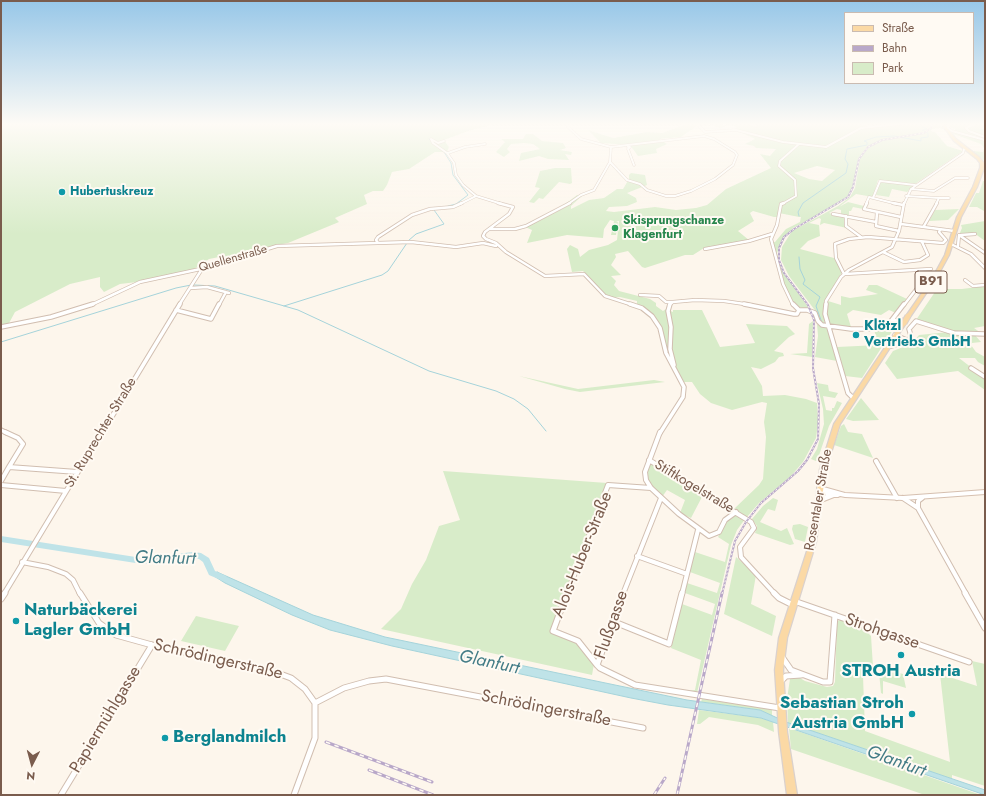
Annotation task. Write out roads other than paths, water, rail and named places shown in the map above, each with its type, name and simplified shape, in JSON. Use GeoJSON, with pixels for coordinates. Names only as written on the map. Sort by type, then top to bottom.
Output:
{"type":"FeatureCollection","features":[{"type":"Feature","properties":{"kind":"main road","name":"Rosentaler Straße"},"geometry":{"type":"LineString","coordinates":[[792,795],[780,710],[778,682],[780,654],[811,549],[823,470],[832,435],[853,398],[941,266],[951,244],[954,231],[982,168],[980,160]]}},
{"type":"Feature","properties":{"kind":"main road"},"geometry":{"type":"LineString","coordinates":[[820,488],[845,495]]}},
{"type":"Feature","properties":{"kind":"main road"},"geometry":{"type":"LineString","coordinates":[[820,488],[826,494],[900,498],[915,504],[922,498],[985,492]]}},
{"type":"Feature","properties":{"kind":"main road"},"geometry":{"type":"LineString","coordinates":[[819,501],[832,495]]}},
{"type":"Feature","properties":{"kind":"street"},"geometry":{"type":"LineString","coordinates":[[453,160],[456,165],[455,174],[458,179],[475,197],[507,204],[513,207],[509,214],[484,234],[486,239]]}},
{"type":"Feature","properties":{"kind":"street"},"geometry":{"type":"LineString","coordinates":[[633,160],[634,165]]}},
{"type":"Feature","properties":{"kind":"street"},"geometry":{"type":"LineString","coordinates":[[488,230],[515,229],[526,226],[562,208],[581,195],[594,190],[610,162],[627,180],[638,183],[647,190],[666,196],[675,196],[690,191],[715,179],[733,165],[736,160]]}},
{"type":"Feature","properties":{"kind":"street"},"geometry":{"type":"LineString","coordinates":[[780,160],[779,166],[795,180],[796,196],[783,202],[779,207],[777,225],[772,234],[772,248],[783,284],[794,306],[799,310],[807,310],[815,313],[819,323],[828,326],[868,330],[882,327],[891,322],[922,283],[928,278]]}},
{"type":"Feature","properties":{"kind":"street"},"geometry":{"type":"LineString","coordinates":[[853,398],[848,393],[828,326],[825,314],[826,301],[844,274],[863,261],[892,247],[900,231],[903,205],[906,196],[915,185],[952,160]]}},
{"type":"Feature","properties":{"kind":"street"},"geometry":{"type":"LineString","coordinates":[[911,190],[934,191],[955,178],[968,178]]}},
{"type":"Feature","properties":{"kind":"street"},"geometry":{"type":"LineString","coordinates":[[874,198],[880,181],[915,185]]}},
{"type":"Feature","properties":{"kind":"street"},"geometry":{"type":"LineString","coordinates":[[906,196],[949,198]]}},
{"type":"Feature","properties":{"kind":"street"},"geometry":{"type":"LineString","coordinates":[[378,243],[376,240],[378,237],[412,215],[427,210],[453,207],[475,197]]}},
{"type":"Feature","properties":{"kind":"street"},"geometry":{"type":"LineString","coordinates":[[901,217],[864,209],[867,199],[874,198],[903,205]]}},
{"type":"Feature","properties":{"kind":"street"},"geometry":{"type":"LineString","coordinates":[[924,226],[939,198]]}},
{"type":"Feature","properties":{"kind":"street"},"geometry":{"type":"LineString","coordinates":[[877,213],[876,226],[900,231]]}},
{"type":"Feature","properties":{"kind":"street"},"geometry":{"type":"LineString","coordinates":[[833,214],[876,222]]}},
{"type":"Feature","properties":{"kind":"street"},"geometry":{"type":"LineString","coordinates":[[846,216],[846,226],[861,237]]}},
{"type":"Feature","properties":{"kind":"street"},"geometry":{"type":"LineString","coordinates":[[901,224],[954,231]]}},
{"type":"Feature","properties":{"kind":"street"},"geometry":{"type":"LineString","coordinates":[[844,274],[836,258],[834,246],[844,240],[861,237],[922,242],[945,242],[945,238],[939,232],[940,230]]}},
{"type":"Feature","properties":{"kind":"street"},"geometry":{"type":"LineString","coordinates":[[705,249],[754,240],[772,234]]}},
{"type":"Feature","properties":{"kind":"street"},"geometry":{"type":"LineString","coordinates":[[960,236],[975,234]]}},
{"type":"Feature","properties":{"kind":"street"},"geometry":{"type":"LineString","coordinates":[[958,246],[960,236]]}},
{"type":"Feature","properties":{"kind":"street"},"geometry":{"type":"LineString","coordinates":[[960,236],[985,253]]}},
{"type":"Feature","properties":{"kind":"street","name":"Quellenstraße"},"geometry":{"type":"LineString","coordinates":[[474,244],[486,239]]}},
{"type":"Feature","properties":{"kind":"street","name":"Stiftkogelstraße"},"geometry":{"type":"LineString","coordinates":[[486,239],[496,243],[501,248],[545,276],[574,273],[584,274],[609,298],[646,311],[660,328],[666,353],[682,381],[682,397],[662,428],[649,460],[751,522],[754,526],[740,547],[741,557],[779,598],[794,603]]}},
{"type":"Feature","properties":{"kind":"street","name":"Quellenstraße"},"geometry":{"type":"LineString","coordinates":[[1,327],[51,317],[91,305],[140,282],[202,269],[277,246],[411,242],[456,246],[489,244],[501,248]]}},
{"type":"Feature","properties":{"kind":"street"},"geometry":{"type":"LineString","coordinates":[[883,252],[904,262],[920,260],[927,258],[928,255],[922,242]]}},
{"type":"Feature","properties":{"kind":"street"},"geometry":{"type":"LineString","coordinates":[[951,244],[958,246],[971,254],[984,267]]}},
{"type":"Feature","properties":{"kind":"street","name":"St. Ruprechter Straße"},"geometry":{"type":"LineString","coordinates":[[1,599],[36,539],[202,269]]}},
{"type":"Feature","properties":{"kind":"street"},"geometry":{"type":"LineString","coordinates":[[844,274],[931,269]]}},
{"type":"Feature","properties":{"kind":"street"},"geometry":{"type":"LineString","coordinates":[[965,280],[973,286],[985,285]]}},
{"type":"Feature","properties":{"kind":"street"},"geometry":{"type":"LineString","coordinates":[[176,310],[211,319],[228,292],[207,287],[192,286]]}},
{"type":"Feature","properties":{"kind":"street"},"geometry":{"type":"LineString","coordinates":[[640,295],[660,296],[669,305]]}},
{"type":"Feature","properties":{"kind":"street"},"geometry":{"type":"LineString","coordinates":[[666,302],[695,300],[724,302],[758,306],[794,314],[797,314],[799,310]]}},
{"type":"Feature","properties":{"kind":"street"},"geometry":{"type":"LineString","coordinates":[[673,302],[669,305],[668,311],[671,327],[669,342],[675,368]]}},
{"type":"Feature","properties":{"kind":"street"},"geometry":{"type":"LineString","coordinates":[[896,316],[903,321]]}},
{"type":"Feature","properties":{"kind":"street"},"geometry":{"type":"LineString","coordinates":[[891,322],[903,321]]}},
{"type":"Feature","properties":{"kind":"street"},"geometry":{"type":"LineString","coordinates":[[909,341],[911,336],[909,329],[916,321],[954,333],[985,334]]}},
{"type":"Feature","properties":{"kind":"street"},"geometry":{"type":"LineString","coordinates":[[896,335],[909,341]]}},
{"type":"Feature","properties":{"kind":"street"},"geometry":{"type":"LineString","coordinates":[[887,347],[909,341]]}},
{"type":"Feature","properties":{"kind":"street"},"geometry":{"type":"LineString","coordinates":[[971,368],[985,377]]}},
{"type":"Feature","properties":{"kind":"street"},"geometry":{"type":"LineString","coordinates":[[1,430],[18,438],[23,444],[1,481]]}},
{"type":"Feature","properties":{"kind":"street"},"geometry":{"type":"LineString","coordinates":[[649,460],[645,477],[650,488],[698,530],[709,536],[716,534],[727,518],[736,512]]}},
{"type":"Feature","properties":{"kind":"street"},"geometry":{"type":"LineString","coordinates":[[876,461],[900,498]]}},
{"type":"Feature","properties":{"kind":"street"},"geometry":{"type":"LineString","coordinates":[[9,466],[77,472]]}},
{"type":"Feature","properties":{"kind":"street"},"geometry":{"type":"LineString","coordinates":[[1,485],[66,491]]}},
{"type":"Feature","properties":{"kind":"street","name":"Alois-Huber-Straße"},"geometry":{"type":"LineString","coordinates":[[597,665],[578,641],[553,631],[608,485],[650,488]]}},
{"type":"Feature","properties":{"kind":"street","name":"Flußgasse"},"geometry":{"type":"LineString","coordinates":[[661,498],[612,621],[597,665],[620,679],[635,685],[780,710]]}},
{"type":"Feature","properties":{"kind":"street"},"geometry":{"type":"LineString","coordinates":[[915,504],[985,628]]}},
{"type":"Feature","properties":{"kind":"street"},"geometry":{"type":"LineString","coordinates":[[612,621],[669,644],[698,530]]}},
{"type":"Feature","properties":{"kind":"street"},"geometry":{"type":"LineString","coordinates":[[637,556],[687,574]]}},
{"type":"Feature","properties":{"kind":"street","name":"Schrödingerstraße"},"geometry":{"type":"LineString","coordinates":[[22,562],[48,567],[66,574],[73,580],[88,608],[99,622],[116,635],[152,645],[242,664],[291,678],[305,689],[315,703],[344,688],[369,681],[386,679],[403,681],[643,728]]}},
{"type":"Feature","properties":{"kind":"street","name":"Strohgasse"},"geometry":{"type":"LineString","coordinates":[[794,603],[835,615],[969,662]]}},
{"type":"Feature","properties":{"kind":"street"},"geometry":{"type":"LineString","coordinates":[[780,654],[791,670],[803,676],[823,682],[830,682],[835,615]]}},
{"type":"Feature","properties":{"kind":"street","name":"Papiermühlgasse"},"geometry":{"type":"LineString","coordinates":[[61,795],[80,761],[152,645]]}},
{"type":"Feature","properties":{"kind":"street"},"geometry":{"type":"LineString","coordinates":[[778,682],[786,676],[803,676]]}},
{"type":"Feature","properties":{"kind":"street"},"geometry":{"type":"LineString","coordinates":[[294,795],[315,738],[315,703]]}},
{"type":"Feature","properties":{"kind":"water","name":"Glanfurt"},"geometry":{"type":"Polygon","coordinates":[[[217,572],[313,615],[385,637],[687,700],[760,710],[786,722],[985,790],[985,795],[761,718],[668,705],[631,698],[392,646],[330,630],[292,615],[225,583],[214,576],[217,572]]]}},
{"type":"Feature","properties":{"kind":"waterway"},"geometry":{"type":"LineString","coordinates":[[448,206],[456,204],[468,195],[453,175],[449,160]]}},
{"type":"Feature","properties":{"kind":"waterway"},"geometry":{"type":"LineString","coordinates":[[799,216],[798,212],[803,203],[846,173],[848,164],[846,160]]}},
{"type":"Feature","properties":{"kind":"waterway"},"geometry":{"type":"LineString","coordinates":[[408,241],[416,234],[444,224],[434,210]]}},
{"type":"Feature","properties":{"kind":"waterway"},"geometry":{"type":"LineString","coordinates":[[284,306],[382,275],[388,271],[407,243]]}},
{"type":"Feature","properties":{"kind":"waterway"},"geometry":{"type":"LineString","coordinates":[[799,257],[800,269],[805,280],[803,284],[820,297],[816,306],[822,323]]}},
{"type":"Feature","properties":{"kind":"waterway"},"geometry":{"type":"LineString","coordinates":[[1,342],[176,288],[191,285]]}},
{"type":"Feature","properties":{"kind":"waterway"},"geometry":{"type":"LineString","coordinates":[[194,285],[215,286],[284,306]]}},
{"type":"Feature","properties":{"kind":"waterway"},"geometry":{"type":"LineString","coordinates":[[284,306],[298,310],[429,371],[496,391],[514,399],[528,409],[546,431]]}},
{"type":"Feature","properties":{"kind":"waterway","name":"Glanfurt"},"geometry":{"type":"LineString","coordinates":[[1,539],[142,561],[193,555],[201,556],[206,560],[212,573],[223,578]]}},
{"type":"Feature","properties":{"kind":"railway"},"geometry":{"type":"LineString","coordinates":[[722,594],[735,541],[746,522],[761,503],[798,471],[807,460],[818,439],[819,404],[813,368],[814,320],[808,305],[784,273],[779,260],[779,248],[784,237],[794,229],[848,197],[853,187],[859,160]]}},
{"type":"Feature","properties":{"kind":"railway"},"geometry":{"type":"LineString","coordinates":[[677,795],[722,593]]}},
{"type":"Feature","properties":{"kind":"railway"},"geometry":{"type":"LineString","coordinates":[[326,742],[432,782]]}},
{"type":"Feature","properties":{"kind":"railway"},"geometry":{"type":"LineString","coordinates":[[369,770],[433,795]]}},
{"type":"Feature","properties":{"kind":"railway"},"geometry":{"type":"LineString","coordinates":[[654,795],[665,778]]}},
{"type":"Feature","properties":{"kind":"place","name":"Hubertuskreuz"},"geometry":{"type":"Point","coordinates":[62,192]}},
{"type":"Feature","properties":{"kind":"place","name":"Skisprungschanze Klagenfurt"},"geometry":{"type":"Point","coordinates":[615,228]}},
{"type":"Feature","properties":{"kind":"place","name":"Klötzl Vertriebs GmbH"},"geometry":{"type":"Point","coordinates":[856,335]}},
{"type":"Feature","properties":{"kind":"place","name":"Naturbäckerei Lagler GmbH"},"geometry":{"type":"Point","coordinates":[16,621]}},
{"type":"Feature","properties":{"kind":"place","name":"STROH Austria"},"geometry":{"type":"Point","coordinates":[901,655]}},
{"type":"Feature","properties":{"kind":"place","name":"Sebastian Stroh Austria GmbH"},"geometry":{"type":"Point","coordinates":[912,714]}},
{"type":"Feature","properties":{"kind":"place","name":"Berglandmilch"},"geometry":{"type":"Point","coordinates":[165,738]}}]}
